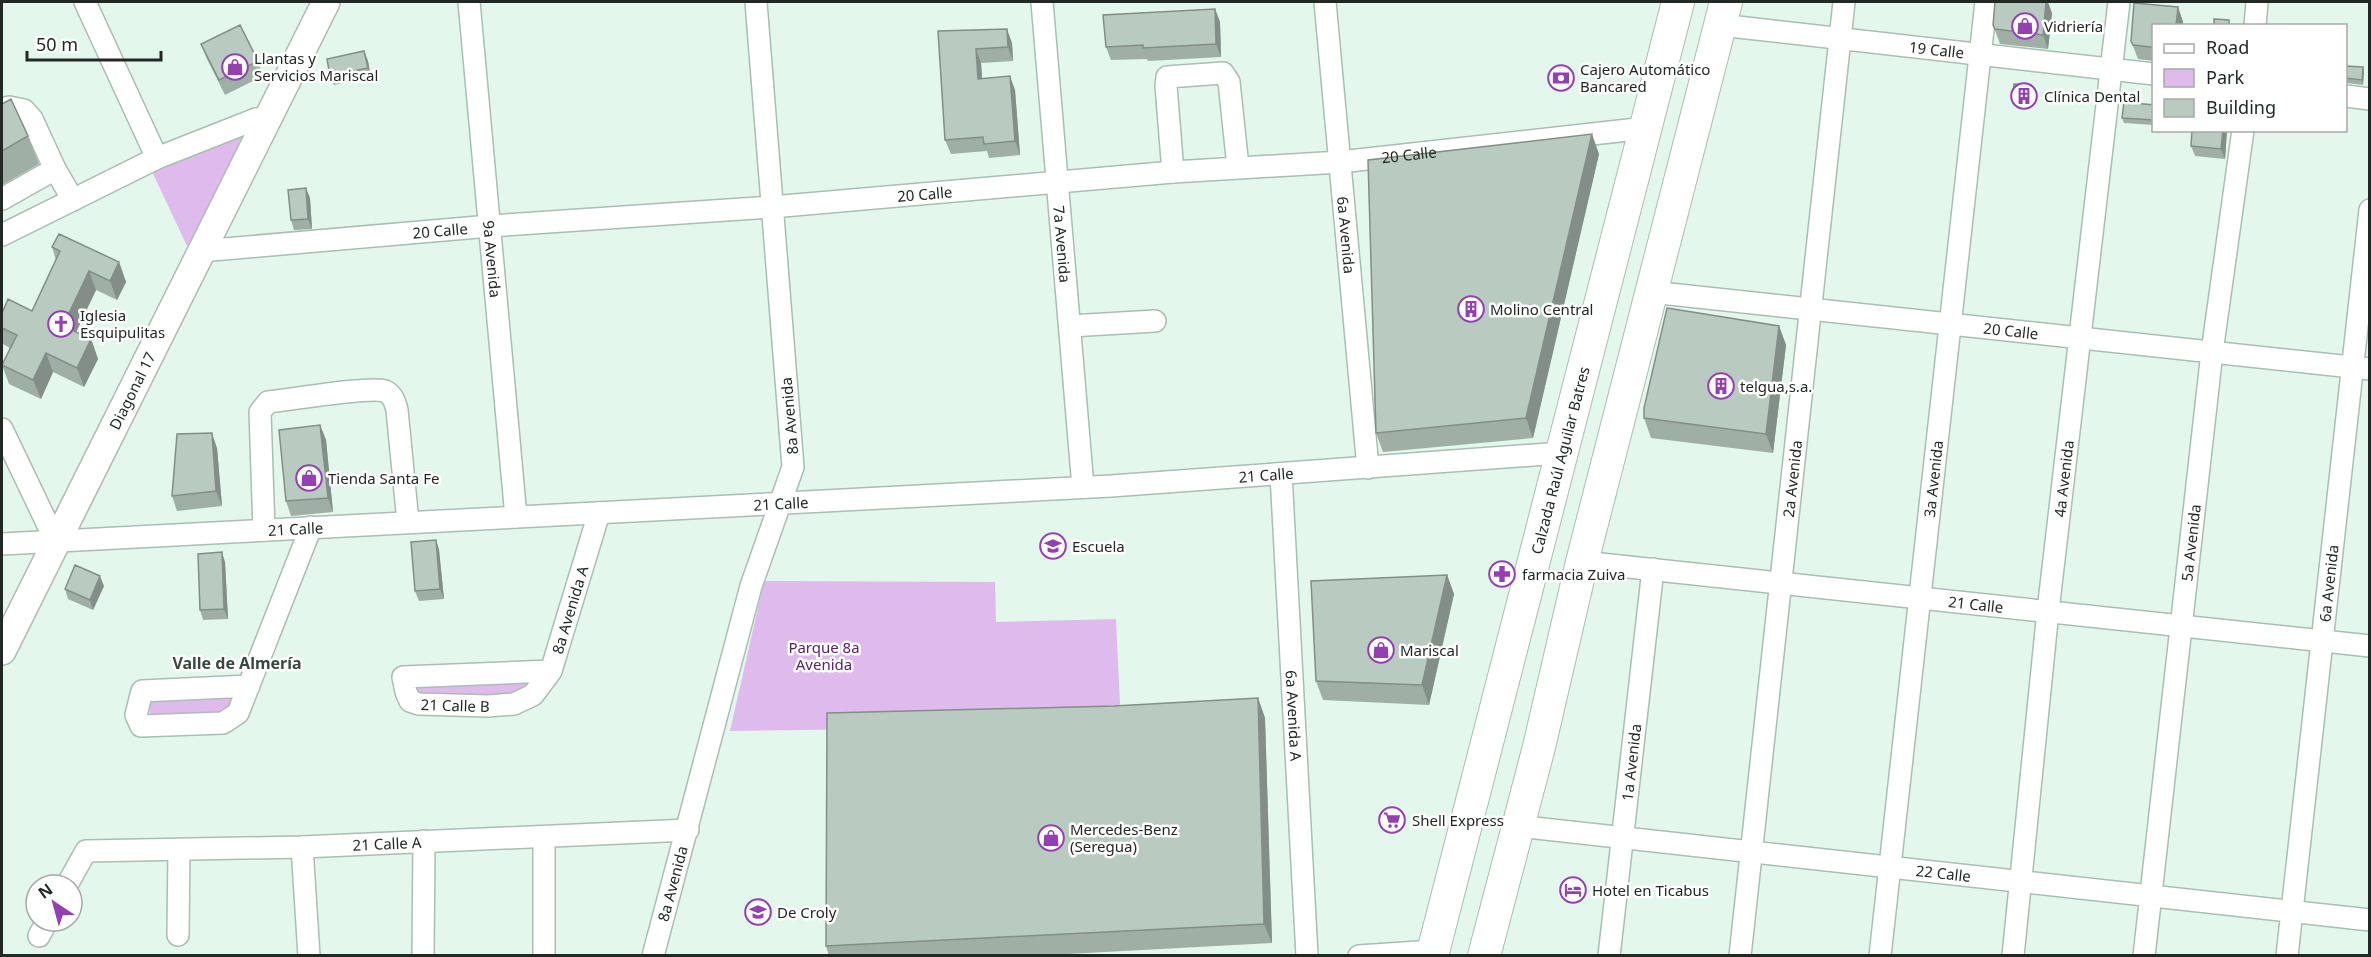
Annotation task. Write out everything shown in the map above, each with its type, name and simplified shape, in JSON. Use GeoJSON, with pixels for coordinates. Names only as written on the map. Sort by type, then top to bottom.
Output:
{"type":"FeatureCollection","features":[{"type":"Feature","properties":{"kind":"highway","name":"Calzada Raúl Aguilar Batres"},"geometry":{"type":"LineString","coordinates":[[1432,953],[1678,2]]}},
{"type":"Feature","properties":{"kind":"highway"},"geometry":{"type":"LineString","coordinates":[[1484,956],[1539,747],[1582,562],[1723,13]]}},
{"type":"Feature","properties":{"kind":"main road","name":"Diagonal 17"},"geometry":{"type":"LineString","coordinates":[[2,651],[326,2]]}},
{"type":"Feature","properties":{"kind":"street"},"geometry":{"type":"LineString","coordinates":[[85,2],[158,158]]}},
{"type":"Feature","properties":{"kind":"street","name":"9a Avenida"},"geometry":{"type":"LineString","coordinates":[[469,2],[516,517]]}},
{"type":"Feature","properties":{"kind":"street","name":"8a Avenida"},"geometry":{"type":"LineString","coordinates":[[653,956],[751,586],[794,467],[756,2]]}},
{"type":"Feature","properties":{"kind":"street","name":"7a Avenida"},"geometry":{"type":"LineString","coordinates":[[1042,2],[1083,487]]}},
{"type":"Feature","properties":{"kind":"street","name":"6a Avenida"},"geometry":{"type":"LineString","coordinates":[[1325,2],[1368,468]]}},
{"type":"Feature","properties":{"kind":"street","name":"2a Avenida"},"geometry":{"type":"LineString","coordinates":[[1740,956],[1844,2]]}},
{"type":"Feature","properties":{"kind":"street","name":"3a Avenida"},"geometry":{"type":"LineString","coordinates":[[1880,956],[1986,2]]}},
{"type":"Feature","properties":{"kind":"street","name":"4a Avenida"},"geometry":{"type":"LineString","coordinates":[[2013,956],[2048,611],[2120,2]]}},
{"type":"Feature","properties":{"kind":"street"},"geometry":{"type":"LineString","coordinates":[[2255,24],[2257,2]]}},
{"type":"Feature","properties":{"kind":"street","name":"19 Calle"},"geometry":{"type":"LineString","coordinates":[[1723,13],[1840,39],[2152,74]]}},
{"type":"Feature","properties":{"kind":"street"},"geometry":{"type":"LineString","coordinates":[[1173,172],[1167,77],[1223,73],[1229,82],[1238,167]]}},
{"type":"Feature","properties":{"kind":"street"},"geometry":{"type":"LineString","coordinates":[[2347,96],[2370,99]]}},
{"type":"Feature","properties":{"kind":"street"},"geometry":{"type":"LineString","coordinates":[[2,109],[9,106],[24,110],[32,118],[55,169],[73,200]]}},
{"type":"Feature","properties":{"kind":"street"},"geometry":{"type":"LineString","coordinates":[[2,235],[158,158],[256,119],[268,118]]}},
{"type":"Feature","properties":{"kind":"street","name":"20 Calle"},"geometry":{"type":"LineString","coordinates":[[201,251],[490,226],[772,207],[1173,172],[1340,162],[1646,128]]}},
{"type":"Feature","properties":{"kind":"street","name":"5a Avenida"},"geometry":{"type":"LineString","coordinates":[[2144,956],[2212,352],[2244,132]]}},
{"type":"Feature","properties":{"kind":"street"},"geometry":{"type":"LineString","coordinates":[[2,199],[55,169]]}},
{"type":"Feature","properties":{"kind":"street","name":"6a Avenida"},"geometry":{"type":"LineString","coordinates":[[2287,956],[2322,640],[2361,368],[2370,210]]}},
{"type":"Feature","properties":{"kind":"street","name":"20 Calle"},"geometry":{"type":"LineString","coordinates":[[1651,292],[2361,368]]}},
{"type":"Feature","properties":{"kind":"street"},"geometry":{"type":"LineString","coordinates":[[1070,326],[1155,321]]}},
{"type":"Feature","properties":{"kind":"street"},"geometry":{"type":"LineString","coordinates":[[264,530],[260,412],[268,402],[356,392],[384,391],[393,397],[397,410],[408,522]]}},
{"type":"Feature","properties":{"kind":"street"},"geometry":{"type":"LineString","coordinates":[[2,429],[56,542]]}},
{"type":"Feature","properties":{"kind":"street","name":"21 Calle"},"geometry":{"type":"LineString","coordinates":[[2,544],[1083,487],[1561,453]]}},
{"type":"Feature","properties":{"kind":"street","name":"6a Avenida A"},"geometry":{"type":"LineString","coordinates":[[1281,474],[1307,956]]}},
{"type":"Feature","properties":{"kind":"street","name":"8a Avenida A"},"geometry":{"type":"LineString","coordinates":[[525,698],[533,695],[551,671],[599,513]]}},
{"type":"Feature","properties":{"kind":"street"},"geometry":{"type":"LineString","coordinates":[[249,686],[142,692],[136,715],[141,726],[223,723],[238,713],[249,686],[311,527]]}},
{"type":"Feature","properties":{"kind":"street","name":"21 Calle"},"geometry":{"type":"LineString","coordinates":[[1582,562],[2370,646]]}},
{"type":"Feature","properties":{"kind":"street","name":"1a Avenida"},"geometry":{"type":"LineString","coordinates":[[1609,956],[1653,569]]}},
{"type":"Feature","properties":{"kind":"street","name":"21 Calle B"},"geometry":{"type":"LineString","coordinates":[[525,698],[514,704],[488,706],[418,704],[410,701],[403,677],[551,671]]}},
{"type":"Feature","properties":{"kind":"street","name":"22 Calle"},"geometry":{"type":"LineString","coordinates":[[1517,826],[2370,920]]}},
{"type":"Feature","properties":{"kind":"street","name":"21 Calle A"},"geometry":{"type":"LineString","coordinates":[[74,873],[86,851],[302,846],[688,830]]}},
{"type":"Feature","properties":{"kind":"street"},"geometry":{"type":"LineString","coordinates":[[544,837],[544,956]]}},
{"type":"Feature","properties":{"kind":"street"},"geometry":{"type":"LineString","coordinates":[[423,956],[424,841]]}},
{"type":"Feature","properties":{"kind":"street"},"geometry":{"type":"LineString","coordinates":[[302,846],[309,956]]}},
{"type":"Feature","properties":{"kind":"street"},"geometry":{"type":"LineString","coordinates":[[178,935],[179,850]]}},
{"type":"Feature","properties":{"kind":"street"},"geometry":{"type":"LineString","coordinates":[[1359,956],[1432,953]]}},
{"type":"Feature","properties":{"kind":"green space"},"geometry":{"type":"Polygon","coordinates":[[[256,119],[187,246],[148,163],[256,119]]]}},
{"type":"Feature","properties":{"kind":"green space","name":"Parque 8a Avenida"},"geometry":{"type":"Polygon","coordinates":[[[764,581],[995,582],[996,622],[1116,619],[1121,726],[730,731],[764,581]]]}},
{"type":"Feature","properties":{"kind":"green space"},"geometry":{"type":"Polygon","coordinates":[[[533,680],[519,694],[421,697],[412,684],[533,680]]]}},
{"type":"Feature","properties":{"kind":"green space"},"geometry":{"type":"Polygon","coordinates":[[[236,694],[224,712],[150,717],[149,699],[236,694]]]}},
{"type":"Feature","properties":{"kind":"building"},"geometry":{"type":"Polygon","coordinates":[[[1995,2],[2046,2],[2043,35],[1995,29],[1993,25],[1995,2]]]}},
{"type":"Feature","properties":{"kind":"building"},"geometry":{"type":"Polygon","coordinates":[[[2134,3],[2178,7],[2176,24],[2152,24],[2152,48],[2133,45],[2131,41],[2134,3]]]}},
{"type":"Feature","properties":{"kind":"building"},"geometry":{"type":"Polygon","coordinates":[[[1215,9],[1216,44],[1143,48],[1143,45],[1106,47],[1103,15],[1215,9]]]}},
{"type":"Feature","properties":{"kind":"building"},"geometry":{"type":"Polygon","coordinates":[[[2214,19],[2229,20],[2229,24],[2214,24],[2214,19]]]}},
{"type":"Feature","properties":{"kind":"building"},"geometry":{"type":"Polygon","coordinates":[[[240,25],[258,61],[219,80],[201,44],[240,25]]]}},
{"type":"Feature","properties":{"kind":"building"},"geometry":{"type":"Polygon","coordinates":[[[1007,29],[1008,47],[976,49],[978,79],[1010,76],[1015,141],[984,144],[983,137],[945,140],[938,31],[1007,29]]]}},
{"type":"Feature","properties":{"kind":"building"},"geometry":{"type":"Polygon","coordinates":[[[364,51],[368,68],[330,76],[327,59],[364,51]]]}},
{"type":"Feature","properties":{"kind":"building"},"geometry":{"type":"Polygon","coordinates":[[[2347,66],[2363,67],[2362,80],[2347,78],[2347,66]]]}},
{"type":"Feature","properties":{"kind":"building"},"geometry":{"type":"Polygon","coordinates":[[[2014,84],[2031,85],[2029,99],[2013,98],[2014,84]]]}},
{"type":"Feature","properties":{"kind":"building"},"geometry":{"type":"Polygon","coordinates":[[[11,99],[28,136],[2,151],[2,104],[11,99]]]}},
{"type":"Feature","properties":{"kind":"building"},"geometry":{"type":"Polygon","coordinates":[[[2124,102],[2152,105],[2152,120],[2122,118],[2124,102]]]}},
{"type":"Feature","properties":{"kind":"building"},"geometry":{"type":"Polygon","coordinates":[[[2192,132],[2223,132],[2221,149],[2191,146],[2192,132]]]}},
{"type":"Feature","properties":{"kind":"building","name":"Molino Central"},"geometry":{"type":"Polygon","coordinates":[[[1592,134],[1526,418],[1376,433],[1368,160],[1592,134]]]}},
{"type":"Feature","properties":{"kind":"building"},"geometry":{"type":"Polygon","coordinates":[[[306,188],[308,219],[291,220],[288,190],[306,188]]]}},
{"type":"Feature","properties":{"kind":"building"},"geometry":{"type":"Polygon","coordinates":[[[59,234],[119,262],[110,281],[89,271],[63,326],[91,339],[77,368],[46,353],[33,380],[2,365],[17,335],[2,328],[2,313],[8,299],[32,311],[60,251],[52,247],[59,234]]]}},
{"type":"Feature","properties":{"kind":"building","name":"telgua,s.a."},"geometry":{"type":"Polygon","coordinates":[[[1667,308],[1779,326],[1766,434],[1644,418],[1644,408],[1667,308]]]}},
{"type":"Feature","properties":{"kind":"building","name":"Tienda Santa Fe"},"geometry":{"type":"Polygon","coordinates":[[[320,425],[328,498],[286,501],[279,430],[320,425]]]}},
{"type":"Feature","properties":{"kind":"building"},"geometry":{"type":"Polygon","coordinates":[[[212,433],[216,491],[172,496],[177,434],[212,433]]]}},
{"type":"Feature","properties":{"kind":"building"},"geometry":{"type":"Polygon","coordinates":[[[436,540],[440,589],[415,591],[411,542],[436,540]]]}},
{"type":"Feature","properties":{"kind":"building"},"geometry":{"type":"Polygon","coordinates":[[[222,552],[224,609],[200,610],[198,554],[222,552]]]}},
{"type":"Feature","properties":{"kind":"building"},"geometry":{"type":"Polygon","coordinates":[[[75,565],[100,576],[90,600],[65,589],[75,565]]]}},
{"type":"Feature","properties":{"kind":"building","name":"Mariscal"},"geometry":{"type":"Polygon","coordinates":[[[1447,575],[1422,685],[1316,681],[1311,581],[1447,575]]]}},
{"type":"Feature","properties":{"kind":"building","name":"Mercedes-Benz (Seregua)"},"geometry":{"type":"Polygon","coordinates":[[[1258,698],[1264,924],[826,946],[827,713],[1114,706],[1258,698]]]}},
{"type":"Feature","properties":{"kind":"place","name":"Vidriería"},"geometry":{"type":"Point","coordinates":[2025,26]}},
{"type":"Feature","properties":{"kind":"place","name":"Llantas y Servicios Mariscal"},"geometry":{"type":"Point","coordinates":[235,67]}},
{"type":"Feature","properties":{"kind":"place","name":"Cajero Automático Bancared"},"geometry":{"type":"Point","coordinates":[1561,78]}},
{"type":"Feature","properties":{"kind":"place","name":"Clínica Dental"},"geometry":{"type":"Point","coordinates":[2024,96]}},
{"type":"Feature","properties":{"kind":"place","name":"Molino Central"},"geometry":{"type":"Point","coordinates":[1471,309]}},
{"type":"Feature","properties":{"kind":"place","name":"Iglesia Esquipulitas"},"geometry":{"type":"Point","coordinates":[61,324]}},
{"type":"Feature","properties":{"kind":"place","name":"telgua,s.a."},"geometry":{"type":"Point","coordinates":[1721,386]}},
{"type":"Feature","properties":{"kind":"place","name":"Tienda Santa Fe"},"geometry":{"type":"Point","coordinates":[309,478]}},
{"type":"Feature","properties":{"kind":"place","name":"Escuela"},"geometry":{"type":"Point","coordinates":[1053,546]}},
{"type":"Feature","properties":{"kind":"place","name":"farmacia Zuiva"},"geometry":{"type":"Point","coordinates":[1502,574]}},
{"type":"Feature","properties":{"kind":"place","name":"Mariscal"},"geometry":{"type":"Point","coordinates":[1381,650]}},
{"type":"Feature","properties":{"kind":"place","name":"Shell Express"},"geometry":{"type":"Point","coordinates":[1392,820]}},
{"type":"Feature","properties":{"kind":"place","name":"Mercedes-Benz (Seregua)"},"geometry":{"type":"Point","coordinates":[1051,838]}},
{"type":"Feature","properties":{"kind":"place","name":"Hotel en Ticabus"},"geometry":{"type":"Point","coordinates":[1573,890]}},
{"type":"Feature","properties":{"kind":"place","name":"De Croly"},"geometry":{"type":"Point","coordinates":[758,912]}},
{"type":"Feature","properties":{"kind":"district","name":"Valle de Almería"},"geometry":{"type":"Point","coordinates":[237,663]}}]}
